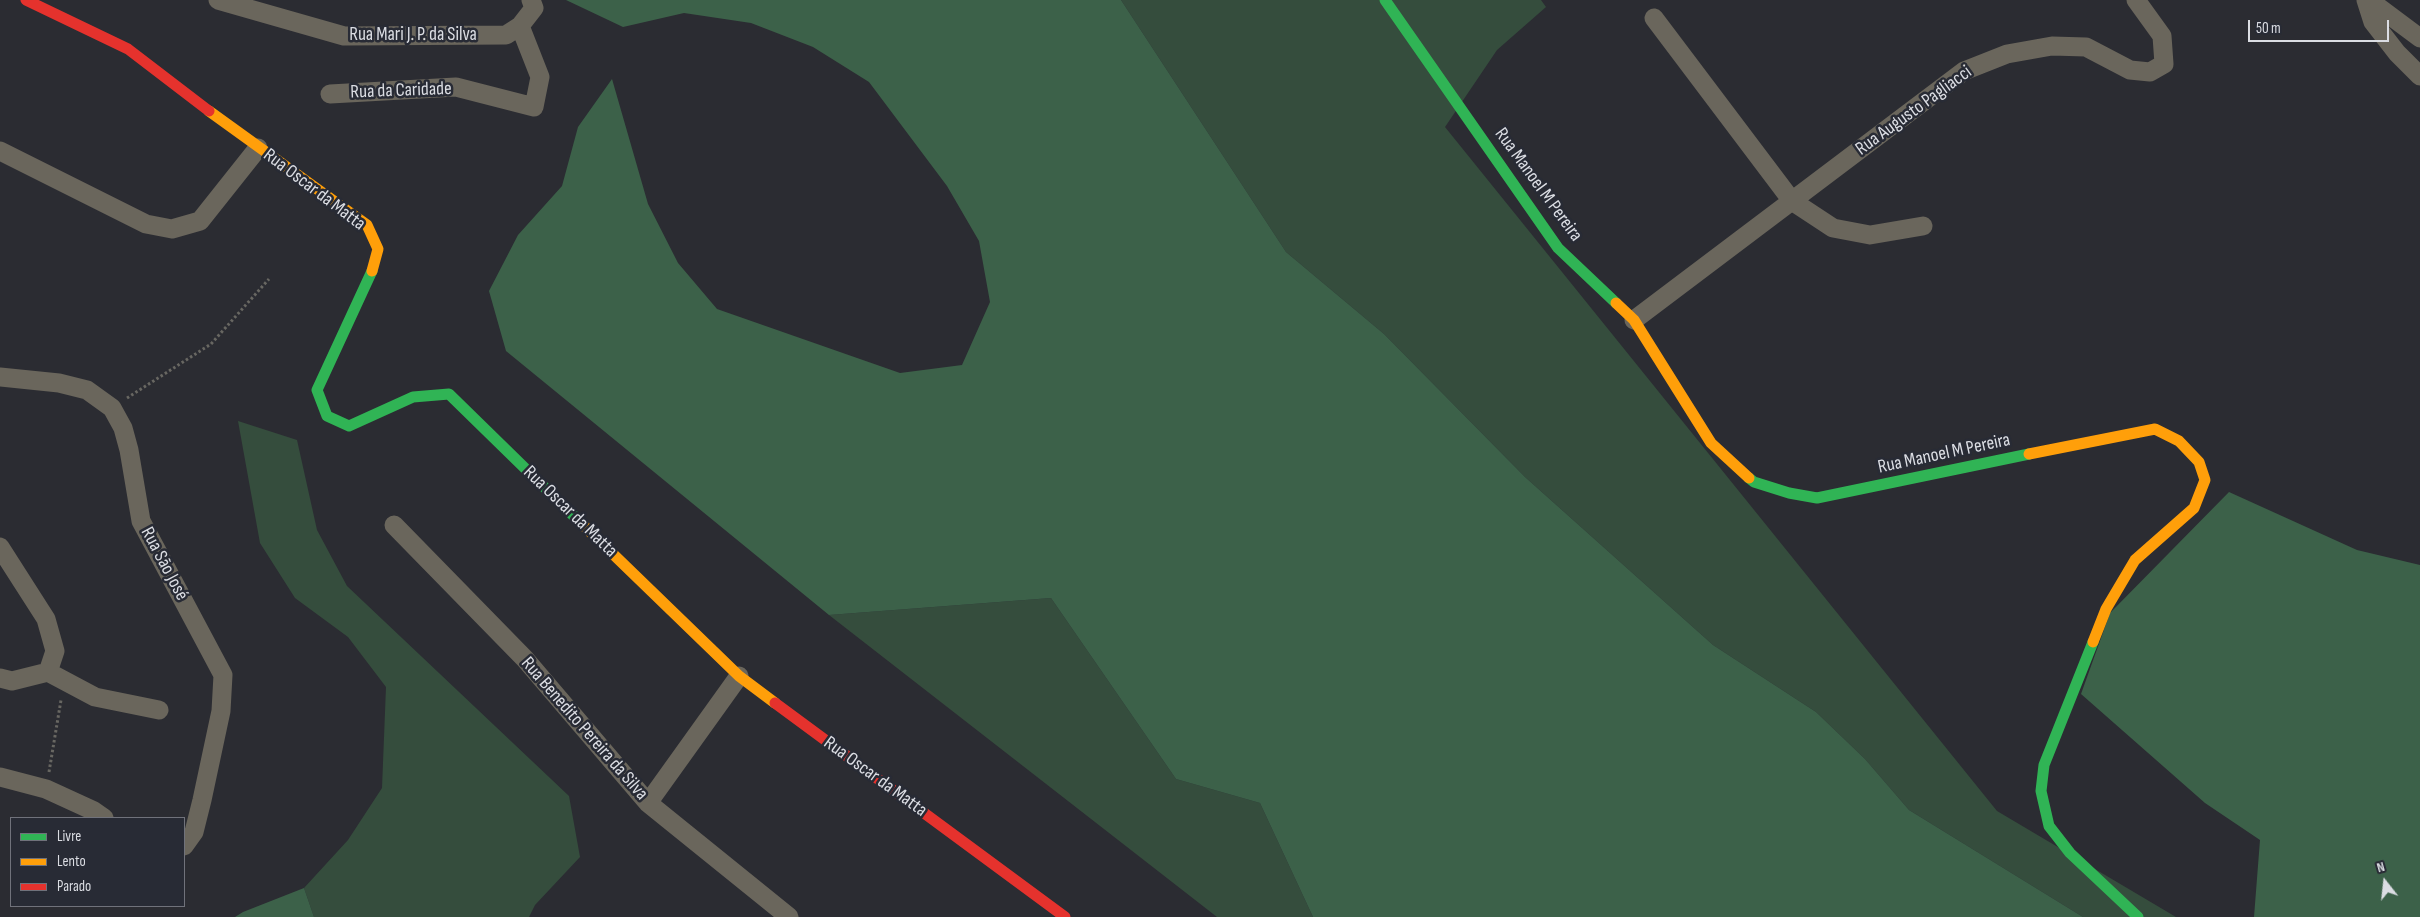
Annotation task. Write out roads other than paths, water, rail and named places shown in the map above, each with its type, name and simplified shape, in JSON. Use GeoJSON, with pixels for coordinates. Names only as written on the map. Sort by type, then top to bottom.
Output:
{"type":"FeatureCollection","features":[{"type":"Feature","properties":{"kind":"street","name":"Rua Oscar da Matta"},"geometry":{"type":"LineString","coordinates":[[26,0],[128,49],[258,148],[367,225],[378,249],[376,262],[317,390],[327,416],[349,426],[413,397],[449,394],[740,676],[1065,917]]}},
{"type":"Feature","properties":{"kind":"street","name":"Rua Mari J. P. da Silva"},"geometry":{"type":"LineString","coordinates":[[218,0],[344,36],[506,35],[520,26]]}},
{"type":"Feature","properties":{"kind":"street"},"geometry":{"type":"LineString","coordinates":[[520,26],[534,8],[531,0]]}},
{"type":"Feature","properties":{"kind":"street","name":"Rua Manoel M Pereira"},"geometry":{"type":"LineString","coordinates":[[1385,0],[1558,248],[1634,320],[1711,443],[1754,482],[1789,494],[1817,498],[2155,429],[2179,441],[2199,462],[2205,480],[2194,508],[2134,560],[2106,609],[2044,765],[2041,791],[2050,826],[2065,846],[2138,917]]}},
{"type":"Feature","properties":{"kind":"street","name":"Rua Augusto Pagliacci"},"geometry":{"type":"LineString","coordinates":[[1634,320],[1964,71],[2008,54],[2052,46],[2086,47],[2130,70],[2150,72],[2164,64],[2162,36],[2136,0]]}},
{"type":"Feature","properties":{"kind":"street"},"geometry":{"type":"LineString","coordinates":[[2366,0],[2373,22],[2420,76]]}},
{"type":"Feature","properties":{"kind":"street"},"geometry":{"type":"LineString","coordinates":[[2373,0],[2377,6],[2420,38]]}},
{"type":"Feature","properties":{"kind":"street"},"geometry":{"type":"LineString","coordinates":[[1654,18],[1792,201],[1833,228],[1870,235],[1923,226]]}},
{"type":"Feature","properties":{"kind":"street","name":"Rua da Caridade"},"geometry":{"type":"LineString","coordinates":[[330,94],[456,87],[534,107],[540,77],[520,26]]}},
{"type":"Feature","properties":{"kind":"street","name":"Rua Oscar da Matta"},"geometry":{"type":"LineString","coordinates":[[0,151],[146,224],[172,229],[200,221],[258,148]]}},
{"type":"Feature","properties":{"kind":"street","name":"Rua São José"},"geometry":{"type":"LineString","coordinates":[[0,377],[59,383],[87,390],[112,408],[123,428],[129,450],[141,521],[222,675],[221,711],[189,839]]}},
{"type":"Feature","properties":{"kind":"street","name":"Rua Benedito Pereira da Silva"},"geometry":{"type":"LineString","coordinates":[[394,525],[525,659],[648,803],[789,917]]}},
{"type":"Feature","properties":{"kind":"street"},"geometry":{"type":"LineString","coordinates":[[0,547],[46,619],[55,651],[57,675]]}},
{"type":"Feature","properties":{"kind":"street"},"geometry":{"type":"LineString","coordinates":[[0,678],[12,681],[57,675],[96,697],[159,710]]}},
{"type":"Feature","properties":{"kind":"street"},"geometry":{"type":"LineString","coordinates":[[648,803],[740,676]]}},
{"type":"Feature","properties":{"kind":"street"},"geometry":{"type":"LineString","coordinates":[[0,777],[46,789],[94,811],[103,817]]}}]}
